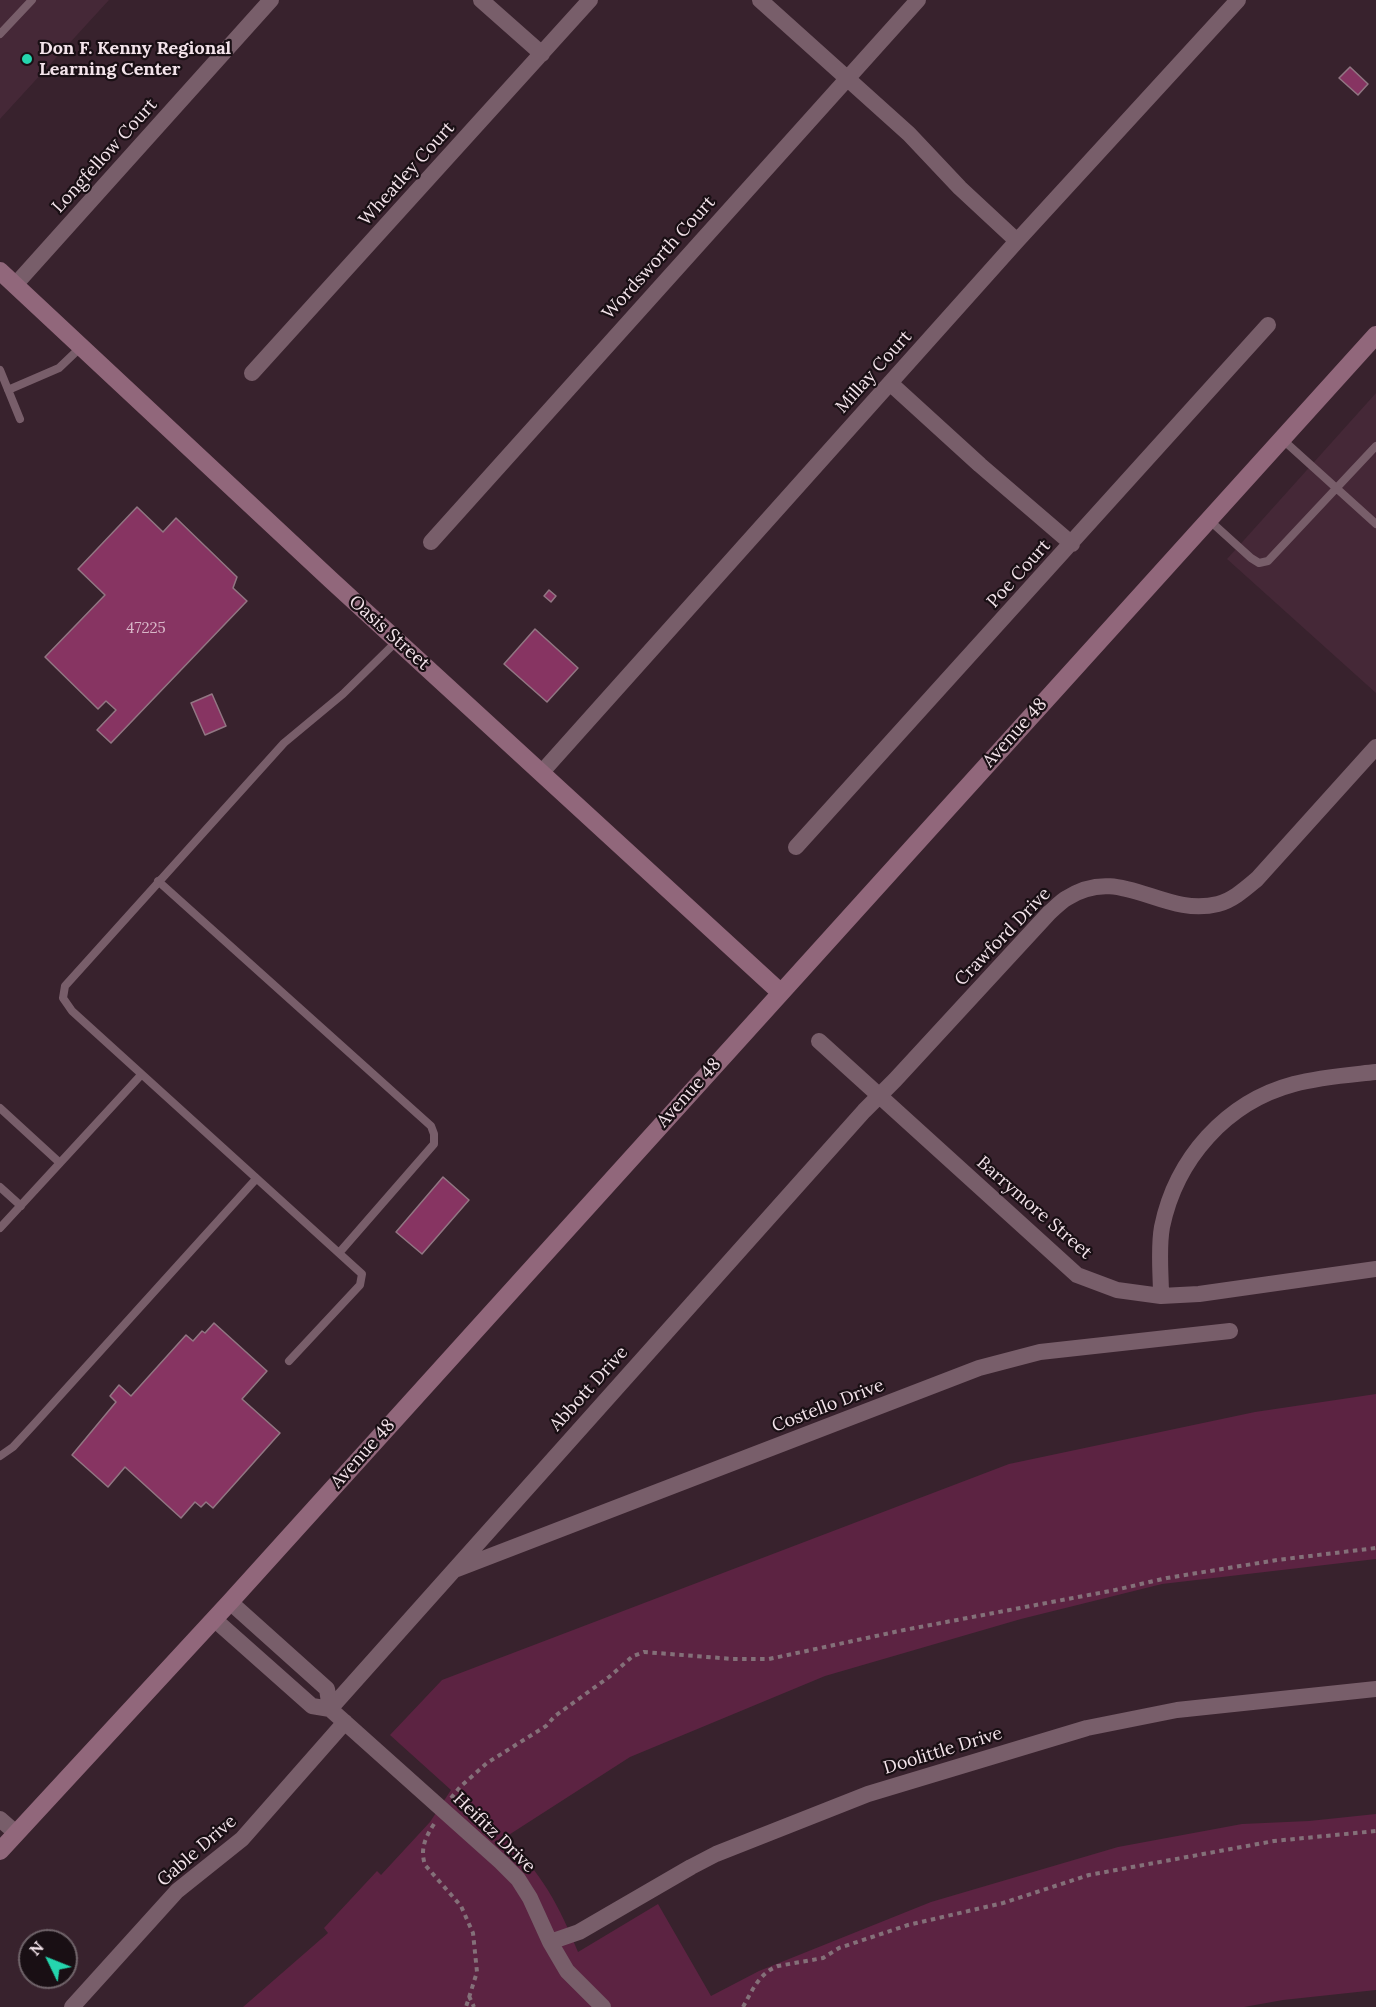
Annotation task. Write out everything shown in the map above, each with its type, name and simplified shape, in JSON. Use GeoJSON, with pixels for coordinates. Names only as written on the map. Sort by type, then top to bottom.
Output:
{"type":"FeatureCollection","features":[{"type":"Feature","properties":{"kind":"main road","name":"Oasis Street"},"geometry":{"type":"LineString","coordinates":[[0,271],[780,993]]}},
{"type":"Feature","properties":{"kind":"main road","name":"Avenue 48"},"geometry":{"type":"LineString","coordinates":[[0,1851],[230,1602],[1376,335]]}},
{"type":"Feature","properties":{"kind":"street","name":"Longfellow Court"},"geometry":{"type":"LineString","coordinates":[[15,285],[271,0]]}},
{"type":"Feature","properties":{"kind":"street"},"geometry":{"type":"LineString","coordinates":[[482,0],[542,54]]}},
{"type":"Feature","properties":{"kind":"street","name":"Wheatley Court"},"geometry":{"type":"LineString","coordinates":[[252,373],[590,0]]}},
{"type":"Feature","properties":{"kind":"street"},"geometry":{"type":"LineString","coordinates":[[760,0],[909,134],[960,188],[1017,241]]}},
{"type":"Feature","properties":{"kind":"street","name":"Wordsworth Court"},"geometry":{"type":"LineString","coordinates":[[431,542],[918,0]]}},
{"type":"Feature","properties":{"kind":"street","name":"Millay Court"},"geometry":{"type":"LineString","coordinates":[[542,772],[1017,241],[1238,0]]}},
{"type":"Feature","properties":{"kind":"street","name":"Poe Court"},"geometry":{"type":"LineString","coordinates":[[796,847],[1268,325]]}},
{"type":"Feature","properties":{"kind":"street"},"geometry":{"type":"LineString","coordinates":[[890,383],[1072,544]]}},
{"type":"Feature","properties":{"kind":"street","name":"Crawford Drive"},"geometry":{"type":"LineString","coordinates":[[879,1096],[1049,913],[1066,898],[1082,890],[1099,886],[1118,886],[1137,890],[1174,905],[1197,907],[1220,903],[1239,894],[1257,879],[1376,747]]}},
{"type":"Feature","properties":{"kind":"street","name":"Barrymore Street"},"geometry":{"type":"LineString","coordinates":[[819,1041],[1077,1275],[1117,1290],[1161,1296],[1199,1294],[1376,1269]]}},
{"type":"Feature","properties":{"kind":"street"},"geometry":{"type":"LineString","coordinates":[[1161,1296],[1160,1245],[1162,1227],[1172,1194],[1197,1148],[1219,1124],[1245,1106],[1295,1083],[1376,1072]]}},
{"type":"Feature","properties":{"kind":"street","name":"Abbott Drive"},"geometry":{"type":"LineString","coordinates":[[330,1709],[879,1096]]}},
{"type":"Feature","properties":{"kind":"street","name":"Costello Drive"},"geometry":{"type":"LineString","coordinates":[[454,1571],[979,1368],[1040,1352],[1230,1331]]}},
{"type":"Feature","properties":{"kind":"street","name":"Heifitz Drive"},"geometry":{"type":"LineString","coordinates":[[230,1602],[327,1689],[330,1709]]}},
{"type":"Feature","properties":{"kind":"street","name":"Heifitz Drive"},"geometry":{"type":"LineString","coordinates":[[214,1619],[312,1706],[330,1709],[518,1880],[530,1898],[550,1942],[567,1971],[603,2007]]}},
{"type":"Feature","properties":{"kind":"street","name":"Doolittle Drive"},"geometry":{"type":"LineString","coordinates":[[550,1942],[579,1932],[716,1854],[868,1794],[1098,1725],[1177,1710],[1376,1689]]}},
{"type":"Feature","properties":{"kind":"street","name":"Gable Drive"},"geometry":{"type":"LineString","coordinates":[[72,2007],[177,1892],[243,1839],[345,1722]]}},
{"type":"Feature","properties":{"kind":"street"},"geometry":{"type":"LineString","coordinates":[[0,1819],[16,1833]]}},
{"type":"Feature","properties":{"kind":"lane"},"geometry":{"type":"LineString","coordinates":[[0,34],[32,0]]}},
{"type":"Feature","properties":{"kind":"lane"},"geometry":{"type":"LineString","coordinates":[[8,390],[59,368],[81,347]]}},
{"type":"Feature","properties":{"kind":"lane"},"geometry":{"type":"LineString","coordinates":[[0,370],[20,419]]}},
{"type":"Feature","properties":{"kind":"lane"},"geometry":{"type":"LineString","coordinates":[[1282,439],[1376,524]]}},
{"type":"Feature","properties":{"kind":"lane"},"geometry":{"type":"LineString","coordinates":[[1208,520],[1251,558],[1259,563],[1268,561],[1376,446]]}},
{"type":"Feature","properties":{"kind":"lane"},"geometry":{"type":"LineString","coordinates":[[289,1361],[360,1285],[362,1274],[72,1011],[63,998],[64,986],[284,743],[343,694],[397,640]]}},
{"type":"Feature","properties":{"kind":"lane"},"geometry":{"type":"LineString","coordinates":[[158,881],[431,1126],[434,1144],[339,1253]]}},
{"type":"Feature","properties":{"kind":"lane"},"geometry":{"type":"LineString","coordinates":[[0,1228],[141,1075]]}},
{"type":"Feature","properties":{"kind":"lane"},"geometry":{"type":"LineString","coordinates":[[0,1108],[60,1163]]}},
{"type":"Feature","properties":{"kind":"lane"},"geometry":{"type":"LineString","coordinates":[[0,1456],[13,1447],[256,1179]]}},
{"type":"Feature","properties":{"kind":"lane"},"geometry":{"type":"LineString","coordinates":[[0,1187],[21,1206]]}},
{"type":"Feature","properties":{"kind":"lane"},"geometry":{"type":"LineString","coordinates":[[274,1672],[289,1655]]}},
{"type":"Feature","properties":{"kind":"path"},"geometry":{"type":"LineString","coordinates":[[466,2007],[477,1972],[473,1933],[461,1906],[425,1865],[423,1857],[425,1838],[461,1786],[487,1763],[546,1726],[555,1716],[609,1677],[633,1656],[644,1652],[733,1659],[769,1659],[1167,1578],[1277,1560],[1376,1548]]}},
{"type":"Feature","properties":{"kind":"path"},"geometry":{"type":"LineString","coordinates":[[743,2007],[755,1983],[771,1969],[823,1958],[839,1948],[908,1925],[1003,1903],[1089,1875],[1274,1841],[1376,1831]]}},
{"type":"Feature","properties":{"kind":"path"},"geometry":{"type":"LineString","coordinates":[[469,1996],[474,2007]]}},
{"type":"Feature","properties":{"kind":"shaded area","name":"Don F. Kenny Regional Learning Center"},"geometry":{"type":"Polygon","coordinates":[[[0,0],[109,0],[0,119],[0,0]]]}},
{"type":"Feature","properties":{"kind":"shaded area"},"geometry":{"type":"Polygon","coordinates":[[[1376,393],[1376,693],[1227,559],[1376,393]]]}},
{"type":"Feature","properties":{"kind":"shaded area"},"geometry":{"type":"Polygon","coordinates":[[[1376,1394],[1376,1559],[1162,1584],[1021,1619],[825,1676],[630,1757],[504,1838],[529,1864],[548,1890],[578,1952],[658,1904],[711,1996],[759,1971],[931,1902],[1118,1847],[1242,1824],[1309,1821],[1376,1814],[1376,1990],[1283,2000],[1244,2007],[243,2007],[328,1933],[324,1928],[377,1871],[381,1875],[430,1822],[451,1790],[390,1735],[442,1680],[1009,1464],[1255,1412],[1376,1394]]]}},
{"type":"Feature","properties":{"kind":"building"},"geometry":{"type":"Polygon","coordinates":[[[1350,67],[1368,84],[1358,95],[1339,78],[1350,67]]]}},
{"type":"Feature","properties":{"kind":"building"},"geometry":{"type":"Polygon","coordinates":[[[137,507],[163,532],[176,518],[237,577],[233,588],[247,601],[111,743],[97,730],[116,710],[106,701],[98,709],[45,657],[105,595],[78,569],[137,507]]]}},
{"type":"Feature","properties":{"kind":"building"},"geometry":{"type":"Polygon","coordinates":[[[549,590],[556,596],[551,602],[544,596],[549,590]]]}},
{"type":"Feature","properties":{"kind":"building"},"geometry":{"type":"Polygon","coordinates":[[[535,629],[578,668],[547,702],[504,664],[535,629]]]}},
{"type":"Feature","properties":{"kind":"building"},"geometry":{"type":"Polygon","coordinates":[[[212,694],[226,726],[205,735],[191,703],[212,694]]]}},
{"type":"Feature","properties":{"kind":"building"},"geometry":{"type":"Polygon","coordinates":[[[443,1177],[469,1200],[422,1254],[396,1232],[443,1177]]]}},
{"type":"Feature","properties":{"kind":"building"},"geometry":{"type":"Polygon","coordinates":[[[214,1323],[267,1371],[242,1399],[280,1433],[213,1508],[206,1502],[201,1507],[195,1502],[181,1518],[125,1467],[108,1487],[72,1455],[116,1402],[110,1396],[119,1385],[131,1396],[186,1335],[193,1341],[214,1323]]]}},
{"type":"Feature","properties":{"kind":"place","name":"Don F. Kenny Regional Learning Center"},"geometry":{"type":"Point","coordinates":[27,59]}}]}
